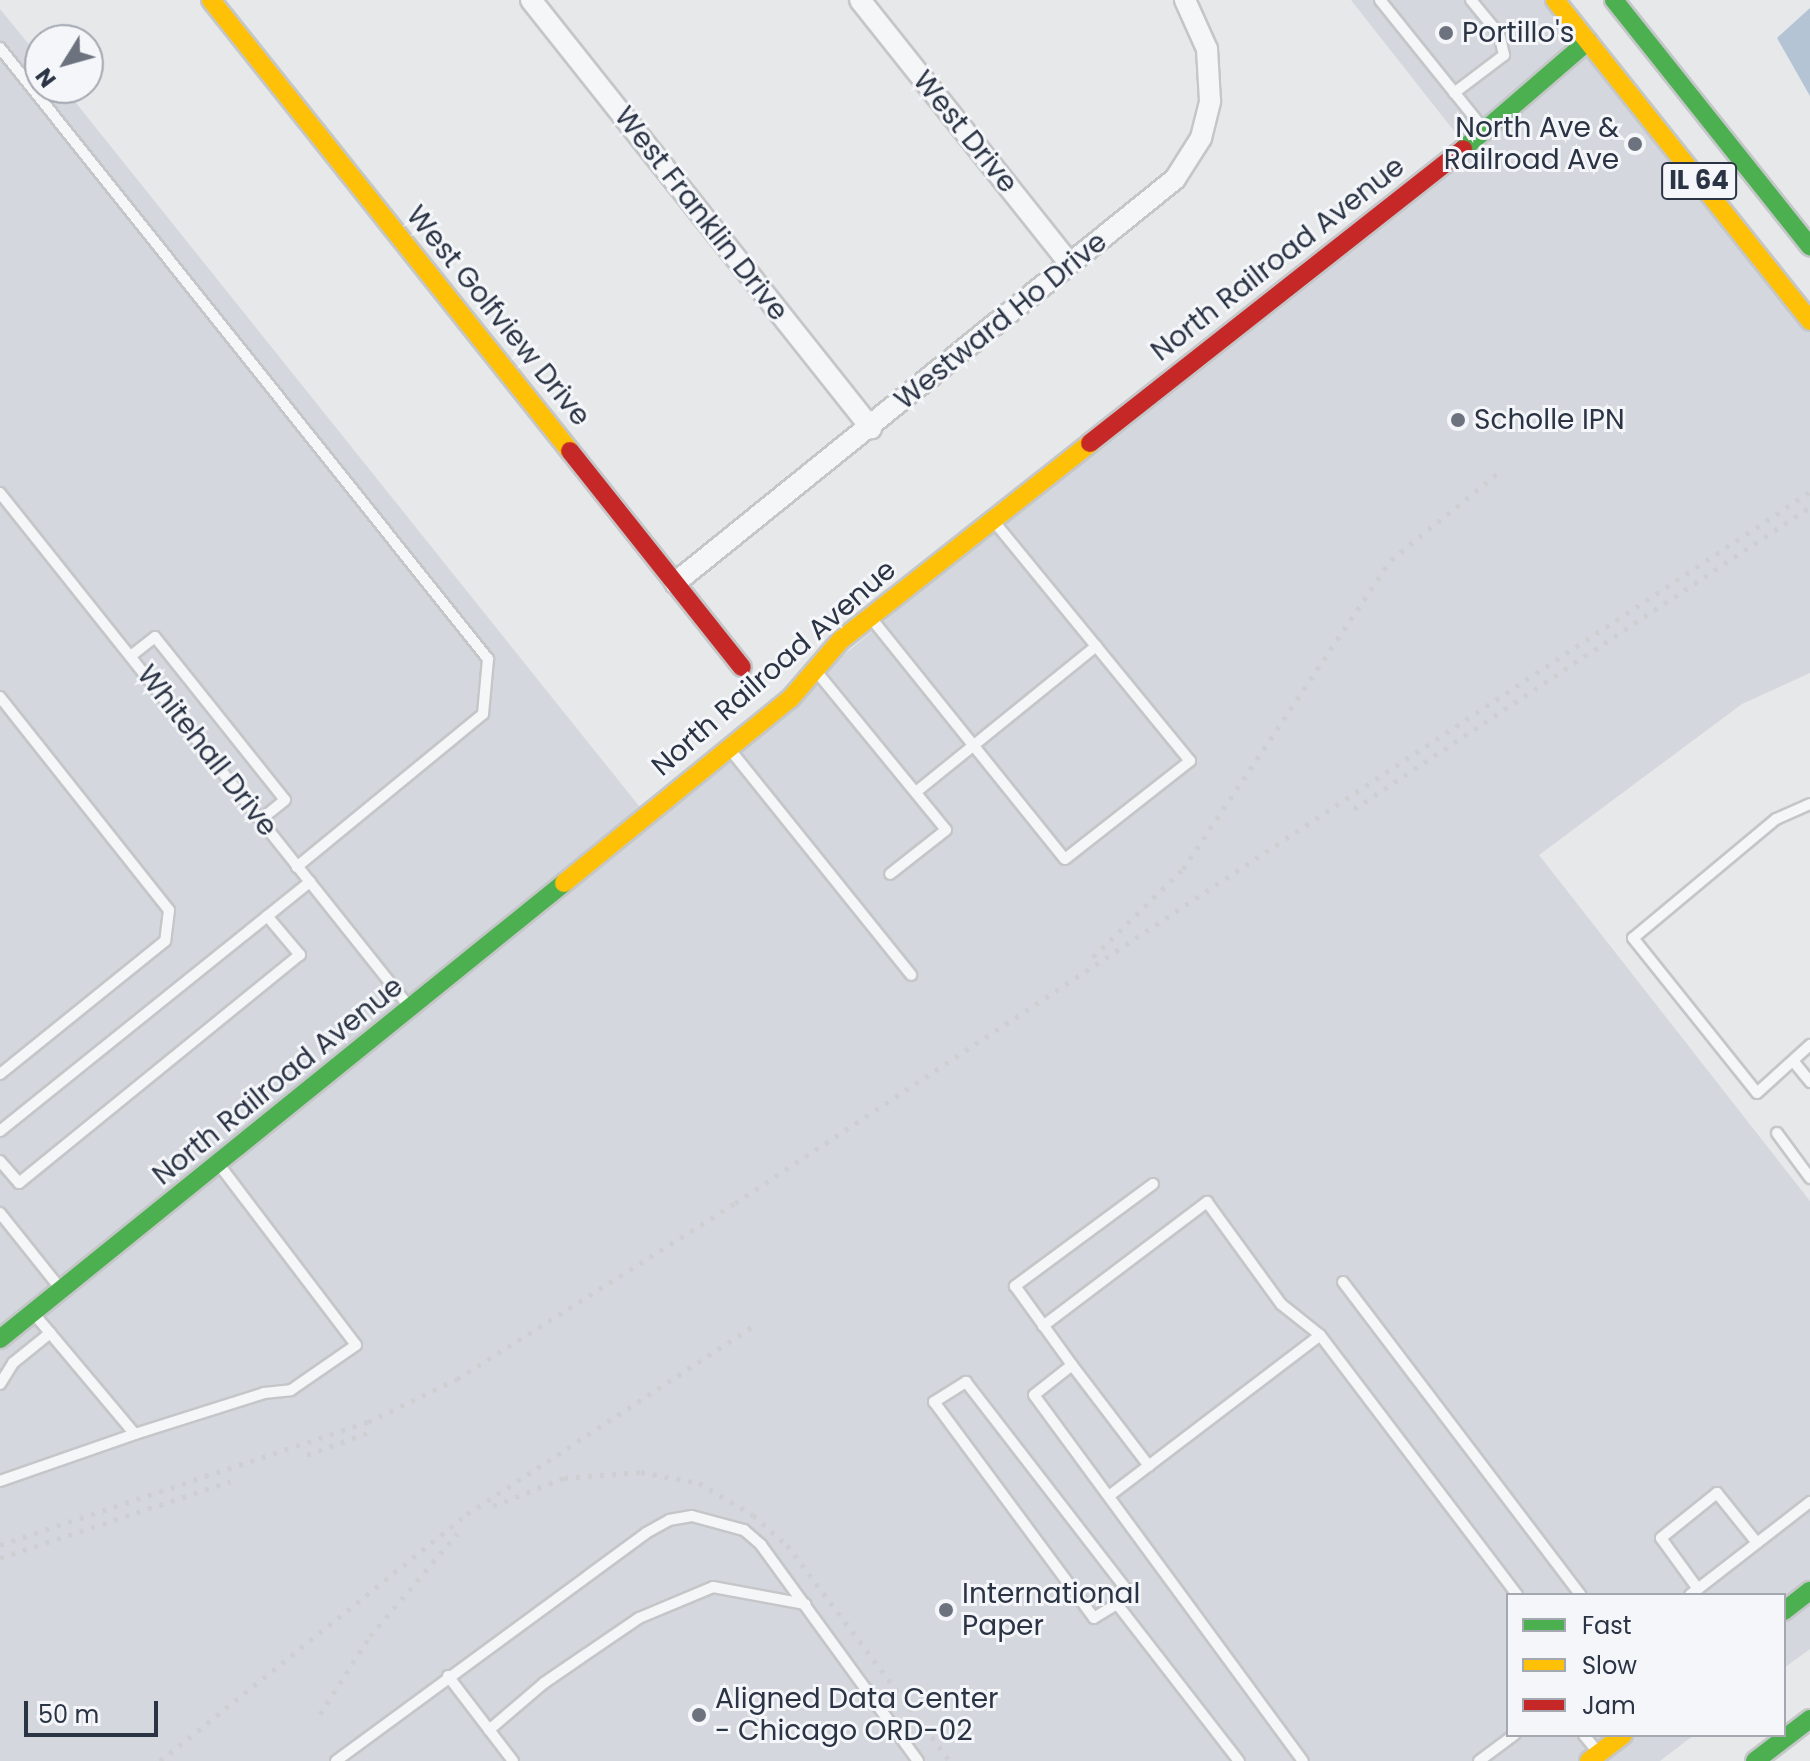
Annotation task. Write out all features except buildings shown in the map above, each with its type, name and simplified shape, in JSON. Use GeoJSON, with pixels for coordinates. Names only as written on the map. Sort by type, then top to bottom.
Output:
{"type":"FeatureCollection","features":[{"type":"Feature","properties":{"kind":"main road","name":"West Golfview Drive"},"geometry":{"type":"LineString","coordinates":[[211,0],[742,667]]}},
{"type":"Feature","properties":{"kind":"main road","name":"IL 64"},"geometry":{"type":"LineString","coordinates":[[1555,0],[1608,22],[1810,246]]}},
{"type":"Feature","properties":{"kind":"main road","name":"North Railroad Avenue"},"geometry":{"type":"LineString","coordinates":[[0,1339],[412,1010],[730,749],[790,699],[815,669],[869,617],[1484,130],[1608,22],[1640,0]]}},
{"type":"Feature","properties":{"kind":"main road","name":"IL 64"},"geometry":{"type":"LineString","coordinates":[[1608,22],[1810,321]]}},
{"type":"Feature","properties":{"kind":"main road"},"geometry":{"type":"LineString","coordinates":[[1786,1609],[1810,1591]]}},
{"type":"Feature","properties":{"kind":"main road"},"geometry":{"type":"LineString","coordinates":[[1755,1761],[1810,1719]]}},
{"type":"Feature","properties":{"kind":"main road"},"geometry":{"type":"LineString","coordinates":[[1594,1757],[1620,1737]]}},
{"type":"Feature","properties":{"kind":"street","name":"West Franklin Drive"},"geometry":{"type":"LineString","coordinates":[[531,0],[871,428]]}},
{"type":"Feature","properties":{"kind":"street","name":"West Drive"},"geometry":{"type":"LineString","coordinates":[[860,0],[1070,264]]}},
{"type":"Feature","properties":{"kind":"street","name":"Westward Ho Drive"},"geometry":{"type":"LineString","coordinates":[[675,583],[871,428],[1175,179],[1201,138],[1211,75],[1201,29],[1185,0]]}},
{"type":"Feature","properties":{"kind":"lane"},"geometry":{"type":"LineString","coordinates":[[1380,0],[1484,130]]}},
{"type":"Feature","properties":{"kind":"lane"},"geometry":{"type":"LineString","coordinates":[[1454,93],[1504,55],[1505,45],[1471,0]]}},
{"type":"Feature","properties":{"kind":"lane"},"geometry":{"type":"LineString","coordinates":[[0,48],[488,659],[483,714],[297,867]]}},
{"type":"Feature","properties":{"kind":"lane","name":"Whitehall Drive"},"geometry":{"type":"LineString","coordinates":[[0,493],[412,1010]]}},
{"type":"Feature","properties":{"kind":"lane"},"geometry":{"type":"LineString","coordinates":[[869,617],[1065,859],[1190,761],[992,520]]}},
{"type":"Feature","properties":{"kind":"lane"},"geometry":{"type":"LineString","coordinates":[[132,655],[155,637],[285,800],[260,820]]}},
{"type":"Feature","properties":{"kind":"lane"},"geometry":{"type":"LineString","coordinates":[[916,792],[1096,646]]}},
{"type":"Feature","properties":{"kind":"lane"},"geometry":{"type":"LineString","coordinates":[[815,669],[946,830],[890,874]]}},
{"type":"Feature","properties":{"kind":"lane"},"geometry":{"type":"LineString","coordinates":[[0,697],[169,910],[165,941],[0,1074]]}},
{"type":"Feature","properties":{"kind":"lane"},"geometry":{"type":"LineString","coordinates":[[730,749],[911,975]]}},
{"type":"Feature","properties":{"kind":"lane"},"geometry":{"type":"LineString","coordinates":[[1810,804],[1776,819],[1633,938],[1757,1093],[1810,1045]]}},
{"type":"Feature","properties":{"kind":"lane"},"geometry":{"type":"LineString","coordinates":[[0,1131],[310,882]]}},
{"type":"Feature","properties":{"kind":"lane"},"geometry":{"type":"LineString","coordinates":[[0,1161],[19,1183],[300,955],[267,916]]}},
{"type":"Feature","properties":{"kind":"lane"},"geometry":{"type":"LineString","coordinates":[[1794,1062],[1810,1082]]}},
{"type":"Feature","properties":{"kind":"lane"},"geometry":{"type":"LineString","coordinates":[[1777,1133],[1810,1178]]}},
{"type":"Feature","properties":{"kind":"lane"},"geometry":{"type":"LineString","coordinates":[[0,1481],[264,1393],[291,1390],[356,1345],[219,1165]]}},
{"type":"Feature","properties":{"kind":"lane"},"geometry":{"type":"LineString","coordinates":[[1149,1466],[1015,1286],[1153,1184]]}},
{"type":"Feature","properties":{"kind":"lane"},"geometry":{"type":"LineString","coordinates":[[1043,1326],[1207,1202],[1281,1304],[1320,1335],[1515,1593]]}},
{"type":"Feature","properties":{"kind":"lane"},"geometry":{"type":"LineString","coordinates":[[0,1213],[60,1289]]}},
{"type":"Feature","properties":{"kind":"lane"},"geometry":{"type":"LineString","coordinates":[[1343,1282],[1579,1593]]}},
{"type":"Feature","properties":{"kind":"lane"},"geometry":{"type":"LineString","coordinates":[[32,1311],[135,1434]]}},
{"type":"Feature","properties":{"kind":"lane"},"geometry":{"type":"LineString","coordinates":[[0,1384],[13,1363],[50,1333]]}},
{"type":"Feature","properties":{"kind":"lane"},"geometry":{"type":"LineString","coordinates":[[1109,1496],[1320,1335]]}},
{"type":"Feature","properties":{"kind":"lane"},"geometry":{"type":"LineString","coordinates":[[1072,1365],[1034,1395],[1303,1761]]}},
{"type":"Feature","properties":{"kind":"lane"},"geometry":{"type":"LineString","coordinates":[[966,1382],[1130,1594],[1117,1604],[1094,1618],[934,1402],[966,1382]]}},
{"type":"Feature","properties":{"kind":"lane"},"geometry":{"type":"LineString","coordinates":[[1757,1543],[1717,1493],[1661,1538],[1694,1592],[1810,1502]]}},
{"type":"Feature","properties":{"kind":"lane"},"geometry":{"type":"LineString","coordinates":[[336,1761],[448,1676],[669,1520],[692,1516],[744,1530],[805,1604],[918,1761]]}},
{"type":"Feature","properties":{"kind":"lane"},"geometry":{"type":"LineString","coordinates":[[489,1730],[544,1683],[639,1618],[713,1587],[805,1604]]}},
{"type":"Feature","properties":{"kind":"lane"},"geometry":{"type":"LineString","coordinates":[[1117,1604],[1239,1761]]}},
{"type":"Feature","properties":{"kind":"lane"},"geometry":{"type":"LineString","coordinates":[[448,1676],[513,1761]]}},
{"type":"Feature","properties":{"kind":"lane"},"geometry":{"type":"LineString","coordinates":[[1479,1761],[1511,1737]]}},
{"type":"Feature","properties":{"kind":"lane"},"geometry":{"type":"LineString","coordinates":[[1585,1737],[1594,1757]]}},
{"type":"Feature","properties":{"kind":"shaded area"},"geometry":{"type":"Polygon","coordinates":[[[1351,0],[1555,0],[1810,321],[1810,673],[1742,704],[1539,855],[1810,1201],[1810,1649],[1786,1667],[1786,1593],[1506,1593],[1506,1737],[1691,1737],[1660,1761],[0,1761],[0,9],[24,38],[24,104],[77,104],[647,816],[1465,145],[1351,0]]]}},
{"type":"Feature","properties":{"kind":"water"},"geometry":{"type":"Polygon","coordinates":[[[1810,8],[1810,96],[1777,38],[1810,8]]]}},
{"type":"Feature","properties":{"kind":"railway"},"geometry":{"type":"LineString","coordinates":[[1093,957],[1183,869],[1391,560],[1503,469]]}},
{"type":"Feature","properties":{"kind":"railway"},"geometry":{"type":"LineString","coordinates":[[0,1545],[368,1422],[457,1379],[735,1203],[1810,492]]}},
{"type":"Feature","properties":{"kind":"railway"},"geometry":{"type":"LineString","coordinates":[[1354,809],[1810,507]]}},
{"type":"Feature","properties":{"kind":"railway"},"geometry":{"type":"LineString","coordinates":[[160,1761],[467,1514],[756,1324]]}},
{"type":"Feature","properties":{"kind":"railway"},"geometry":{"type":"LineString","coordinates":[[307,1455],[367,1433]]}},
{"type":"Feature","properties":{"kind":"railway"},"geometry":{"type":"LineString","coordinates":[[493,1506],[564,1478],[641,1472],[699,1483],[753,1515],[787,1545],[950,1761]]}},
{"type":"Feature","properties":{"kind":"railway"},"geometry":{"type":"LineString","coordinates":[[0,1558],[231,1481]]}},
{"type":"Feature","properties":{"kind":"railway"},"geometry":{"type":"LineString","coordinates":[[320,1714],[370,1636],[458,1533]]}},
{"type":"Feature","properties":{"kind":"traffic: fast"},"geometry":{"type":"LineString","coordinates":[[1614,0],[1810,246]]}},
{"type":"Feature","properties":{"kind":"traffic: fast"},"geometry":{"type":"LineString","coordinates":[[1463,149],[1588,41]]}},
{"type":"Feature","properties":{"kind":"traffic: fast"},"geometry":{"type":"LineString","coordinates":[[0,1339],[564,883]]}},
{"type":"Feature","properties":{"kind":"traffic: fast"},"geometry":{"type":"LineString","coordinates":[[1786,1609],[1810,1591]]}},
{"type":"Feature","properties":{"kind":"traffic: fast"},"geometry":{"type":"LineString","coordinates":[[1755,1761],[1810,1719]]}},
{"type":"Feature","properties":{"kind":"traffic: slow"},"geometry":{"type":"LineString","coordinates":[[211,0],[570,451]]}},
{"type":"Feature","properties":{"kind":"traffic: slow"},"geometry":{"type":"LineString","coordinates":[[1555,0],[1810,321]]}},
{"type":"Feature","properties":{"kind":"traffic: slow"},"geometry":{"type":"LineString","coordinates":[[564,883],[790,699],[841,640],[1090,443]]}},
{"type":"Feature","properties":{"kind":"traffic: slow"},"geometry":{"type":"LineString","coordinates":[[1589,1761],[1620,1737]]}},
{"type":"Feature","properties":{"kind":"traffic: jam"},"geometry":{"type":"LineString","coordinates":[[1090,443],[1463,149]]}},
{"type":"Feature","properties":{"kind":"traffic: jam"},"geometry":{"type":"LineString","coordinates":[[570,451],[742,667]]}},
{"type":"Feature","properties":{"kind":"place","name":"Portillo's"},"geometry":{"type":"Point","coordinates":[1446,33]}},
{"type":"Feature","properties":{"kind":"place","name":"North Ave & Railroad Ave"},"geometry":{"type":"Point","coordinates":[1635,144]}},
{"type":"Feature","properties":{"kind":"place","name":"Scholle IPN"},"geometry":{"type":"Point","coordinates":[1458,420]}},
{"type":"Feature","properties":{"kind":"place","name":"International Paper"},"geometry":{"type":"Point","coordinates":[946,1610]}},
{"type":"Feature","properties":{"kind":"place","name":"Aligned Data Center - Chicago ORD-02"},"geometry":{"type":"Point","coordinates":[699,1715]}}]}
